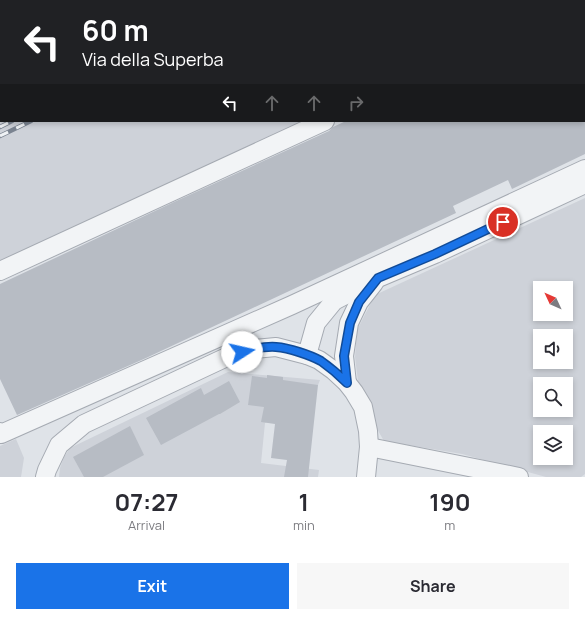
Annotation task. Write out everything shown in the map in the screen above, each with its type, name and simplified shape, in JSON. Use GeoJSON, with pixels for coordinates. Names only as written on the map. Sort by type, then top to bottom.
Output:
{"type":"FeatureCollection","features":[{"type":"Feature","properties":{"kind":"street"},"geometry":{"type":"LineString","coordinates":[[0,271],[323,122]]}},
{"type":"Feature","properties":{"kind":"street"},"geometry":{"type":"LineString","coordinates":[[0,432],[1,434],[285,308],[585,169]]}},
{"type":"Feature","properties":{"kind":"street"},"geometry":{"type":"LineString","coordinates":[[307,355],[316,323],[334,301],[378,278],[435,254],[585,184]]}},
{"type":"Feature","properties":{"kind":"street"},"geometry":{"type":"LineString","coordinates":[[347,383],[344,356],[350,323],[359,302],[378,278]]}},
{"type":"Feature","properties":{"kind":"street"},"geometry":{"type":"LineString","coordinates":[[327,310],[346,306],[356,310]]}},
{"type":"Feature","properties":{"kind":"street"},"geometry":{"type":"LineString","coordinates":[[45,477],[59,445],[84,424],[231,355],[254,349],[276,347],[307,355],[319,360],[333,370],[354,392],[362,407],[368,431],[369,447],[366,477]]}},
{"type":"Feature","properties":{"kind":"street"},"geometry":{"type":"LineString","coordinates":[[369,447],[519,477]]}},
{"type":"Feature","properties":{"kind":"shaded area"},"geometry":{"type":"Polygon","coordinates":[[[0,122],[308,122],[0,272],[0,122]]]}},
{"type":"Feature","properties":{"kind":"shaded area"},"geometry":{"type":"Polygon","coordinates":[[[585,198],[585,474],[581,477],[546,477],[462,454],[384,441],[373,422],[359,390],[355,357],[357,330],[375,295],[585,198]]]}},
{"type":"Feature","properties":{"kind":"shaded area"},"geometry":{"type":"Polygon","coordinates":[[[228,372],[320,380],[318,385],[265,423],[261,463],[319,470],[318,477],[59,477],[60,468],[64,457],[70,448],[228,372]]]}},
{"type":"Feature","properties":{"kind":"shaded area"},"geometry":{"type":"Polygon","coordinates":[[[16,439],[24,458],[21,477],[0,477],[0,446],[16,439]]]}},
{"type":"Feature","properties":{"kind":"building"},"geometry":{"type":"Polygon","coordinates":[[[344,122],[585,122],[585,154],[512,189],[508,180],[453,206],[456,213],[146,358],[17,415],[0,379],[0,284],[329,131],[333,127],[344,122]]]}},
{"type":"Feature","properties":{"kind":"building"},"geometry":{"type":"Polygon","coordinates":[[[267,375],[283,377],[283,380],[318,385],[308,477],[284,477],[287,460],[271,458],[275,424],[261,422],[264,407],[248,405],[252,376],[267,378],[267,375]]]}},
{"type":"Feature","properties":{"kind":"building"},"geometry":{"type":"Polygon","coordinates":[[[229,381],[240,402],[161,445],[146,418],[201,388],[204,395],[229,381]]]}},
{"type":"Feature","properties":{"kind":"building"},"geometry":{"type":"Polygon","coordinates":[[[130,426],[144,455],[103,477],[84,477],[73,457],[130,426]]]}},
{"type":"Feature","properties":{"kind":"railway"},"geometry":{"type":"LineString","coordinates":[[0,127],[10,122]]}},
{"type":"Feature","properties":{"kind":"railway"},"geometry":{"type":"LineString","coordinates":[[0,136],[29,122]]}},
{"type":"Feature","properties":{"kind":"route"},"geometry":{"type":"LineString","coordinates":[[242,352],[254,349],[276,347],[307,355],[319,360],[347,383],[344,356],[350,323],[359,302],[378,278],[435,254],[503,222]]}}]}
